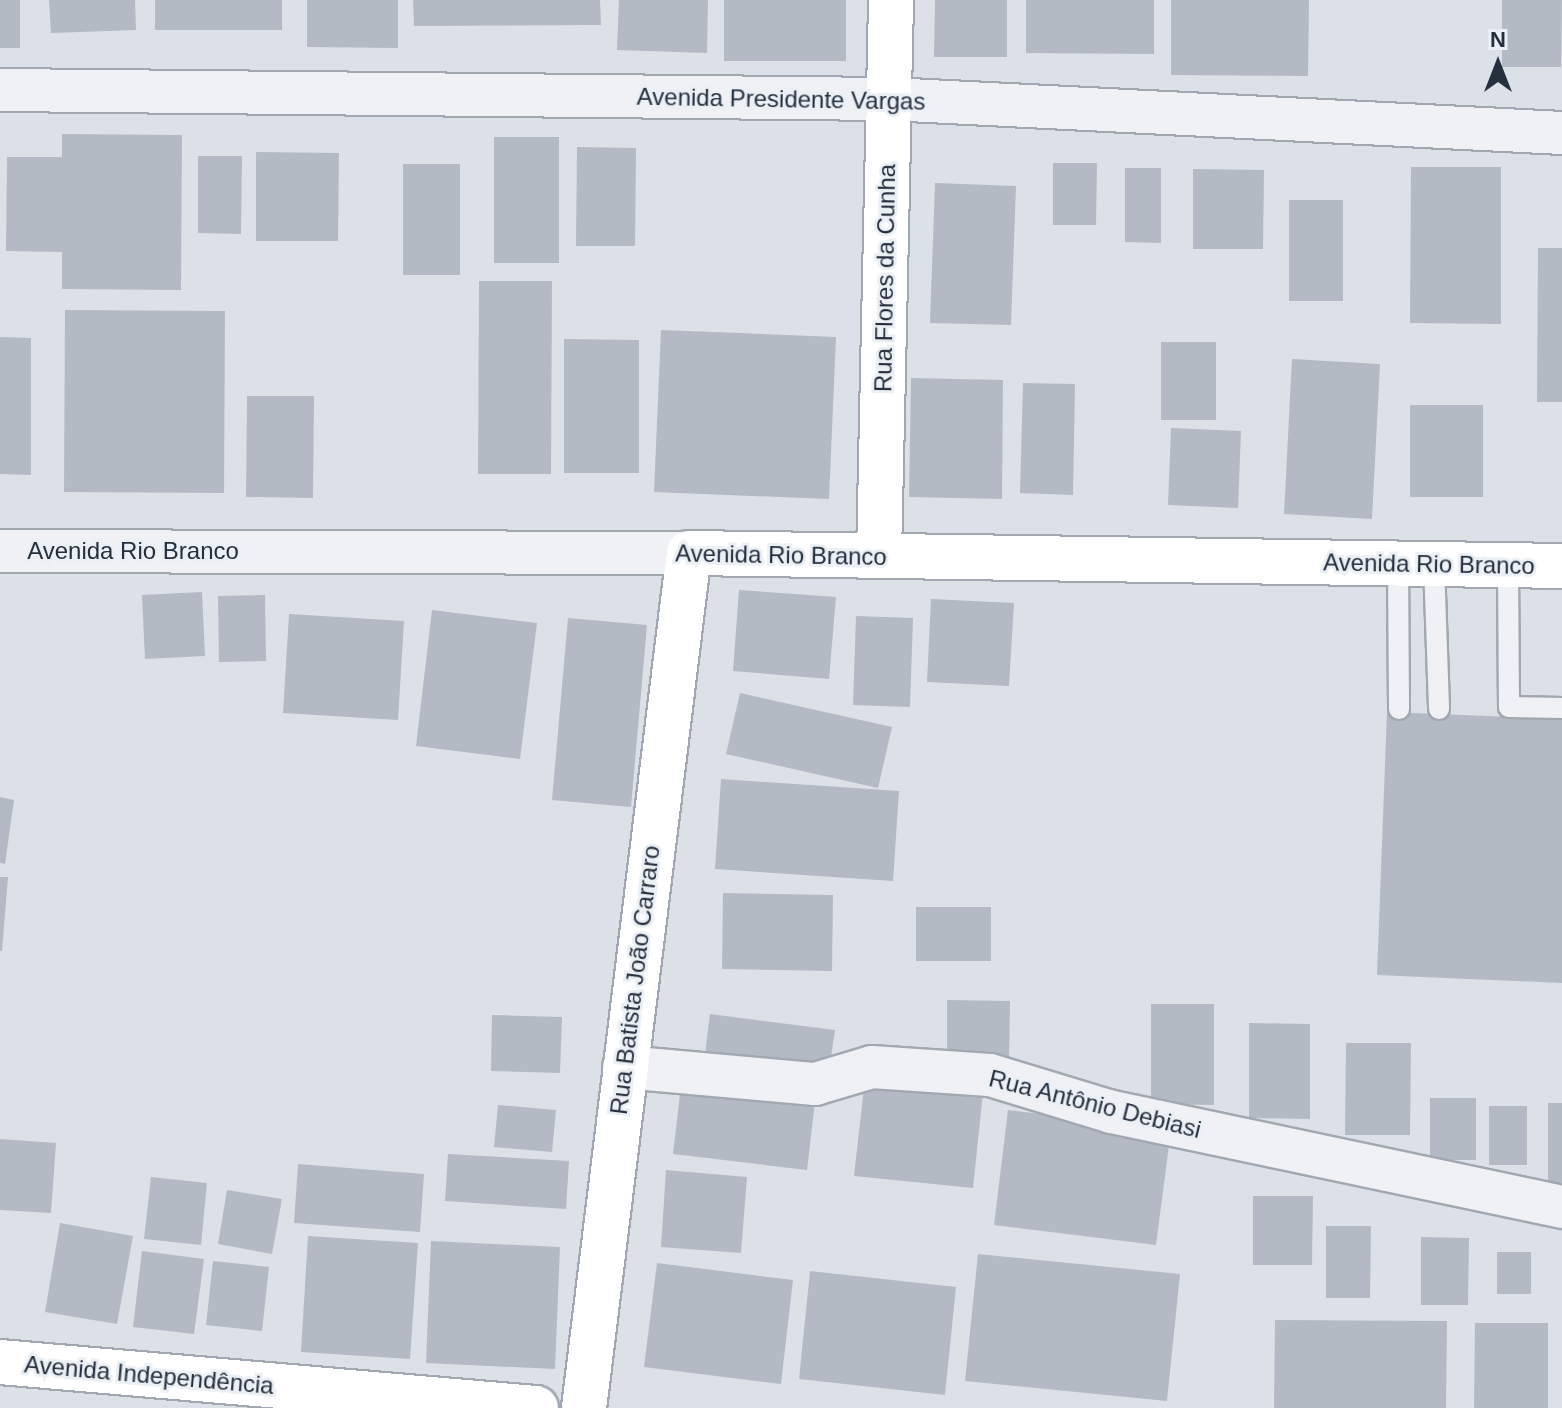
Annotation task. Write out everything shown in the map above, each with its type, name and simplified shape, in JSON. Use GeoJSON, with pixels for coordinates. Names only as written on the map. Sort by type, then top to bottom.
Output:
{"type":"FeatureCollection","features":[{"type":"Feature","properties":{"kind":"street","name":"Rua Flores da Cunha"},"geometry":{"type":"LineString","coordinates":[[879,556],[891,0]]}},
{"type":"Feature","properties":{"kind":"street","name":"Avenida Presidente Vargas"},"geometry":{"type":"LineString","coordinates":[[0,90],[889,99],[1562,133]]}},
{"type":"Feature","properties":{"kind":"street","name":"Avenida Rio Branco"},"geometry":{"type":"LineString","coordinates":[[0,551],[689,553],[1562,566]]}},
{"type":"Feature","properties":{"kind":"street","name":"Rua Batista João Carraro"},"geometry":{"type":"LineString","coordinates":[[584,1408],[689,553]]}},
{"type":"Feature","properties":{"kind":"street","name":"Rua Antônio Debiasi"},"geometry":{"type":"LineString","coordinates":[[624,1067],[815,1084],[872,1067],[990,1075],[1112,1112],[1562,1207]]}},
{"type":"Feature","properties":{"kind":"street","name":"Avenida Independência"},"geometry":{"type":"LineString","coordinates":[[0,1362],[536,1408]]}},
{"type":"Feature","properties":{"kind":"lane"},"geometry":{"type":"LineString","coordinates":[[1399,709],[1416,564]]}},
{"type":"Feature","properties":{"kind":"lane"},"geometry":{"type":"LineString","coordinates":[[1416,564],[1439,709]]}},
{"type":"Feature","properties":{"kind":"lane"},"geometry":{"type":"LineString","coordinates":[[1508,564],[1509,707],[1562,708]]}},
{"type":"Feature","properties":{"kind":"building"},"geometry":{"type":"Polygon","coordinates":[[[0,0],[20,0],[20,48],[0,48],[0,0]]]}},
{"type":"Feature","properties":{"kind":"building"},"geometry":{"type":"Polygon","coordinates":[[[49,0],[135,0],[136,30],[51,33],[49,0]]]}},
{"type":"Feature","properties":{"kind":"building"},"geometry":{"type":"Polygon","coordinates":[[[155,0],[282,0],[282,30],[155,30],[155,0]]]}},
{"type":"Feature","properties":{"kind":"building"},"geometry":{"type":"Polygon","coordinates":[[[307,0],[398,0],[398,48],[307,47],[307,0]]]}},
{"type":"Feature","properties":{"kind":"building"},"geometry":{"type":"Polygon","coordinates":[[[413,0],[600,0],[601,25],[414,26],[413,0]]]}},
{"type":"Feature","properties":{"kind":"building"},"geometry":{"type":"Polygon","coordinates":[[[619,0],[708,0],[707,53],[617,50],[619,0]]]}},
{"type":"Feature","properties":{"kind":"building"},"geometry":{"type":"Polygon","coordinates":[[[724,0],[846,0],[846,61],[724,61],[724,0]]]}},
{"type":"Feature","properties":{"kind":"building"},"geometry":{"type":"Polygon","coordinates":[[[935,0],[1007,0],[1007,57],[934,57],[935,0]]]}},
{"type":"Feature","properties":{"kind":"building"},"geometry":{"type":"Polygon","coordinates":[[[1026,0],[1154,0],[1154,54],[1026,53],[1026,0]]]}},
{"type":"Feature","properties":{"kind":"building"},"geometry":{"type":"Polygon","coordinates":[[[1171,0],[1309,0],[1308,76],[1171,75],[1171,0]]]}},
{"type":"Feature","properties":{"kind":"building"},"geometry":{"type":"Polygon","coordinates":[[[1502,0],[1562,0],[1561,67],[1502,67],[1502,0]]]}},
{"type":"Feature","properties":{"kind":"building"},"geometry":{"type":"Polygon","coordinates":[[[62,134],[182,135],[181,290],[62,289],[62,252],[6,251],[7,157],[62,157],[62,134]]]}},
{"type":"Feature","properties":{"kind":"building"},"geometry":{"type":"Polygon","coordinates":[[[494,137],[559,137],[559,263],[494,263],[494,137]]]}},
{"type":"Feature","properties":{"kind":"building"},"geometry":{"type":"Polygon","coordinates":[[[577,147],[636,148],[635,246],[576,246],[577,147]]]}},
{"type":"Feature","properties":{"kind":"building"},"geometry":{"type":"Polygon","coordinates":[[[256,152],[339,153],[338,241],[256,241],[256,152]]]}},
{"type":"Feature","properties":{"kind":"building"},"geometry":{"type":"Polygon","coordinates":[[[198,156],[242,156],[241,234],[198,233],[198,156]]]}},
{"type":"Feature","properties":{"kind":"building"},"geometry":{"type":"Polygon","coordinates":[[[1053,163],[1097,163],[1096,225],[1053,225],[1053,163]]]}},
{"type":"Feature","properties":{"kind":"building"},"geometry":{"type":"Polygon","coordinates":[[[403,164],[460,164],[460,275],[403,275],[403,164]]]}},
{"type":"Feature","properties":{"kind":"building"},"geometry":{"type":"Polygon","coordinates":[[[1411,167],[1501,167],[1501,324],[1410,323],[1411,167]]]}},
{"type":"Feature","properties":{"kind":"building"},"geometry":{"type":"Polygon","coordinates":[[[1125,168],[1161,168],[1161,243],[1125,242],[1125,168]]]}},
{"type":"Feature","properties":{"kind":"building"},"geometry":{"type":"Polygon","coordinates":[[[1193,169],[1264,170],[1263,249],[1193,249],[1193,169]]]}},
{"type":"Feature","properties":{"kind":"building"},"geometry":{"type":"Polygon","coordinates":[[[935,183],[1016,186],[1011,325],[930,323],[935,183]]]}},
{"type":"Feature","properties":{"kind":"building"},"geometry":{"type":"Polygon","coordinates":[[[1289,200],[1343,200],[1343,301],[1289,301],[1289,200]]]}},
{"type":"Feature","properties":{"kind":"building"},"geometry":{"type":"Polygon","coordinates":[[[1538,248],[1562,248],[1562,402],[1537,402],[1538,248]]]}},
{"type":"Feature","properties":{"kind":"building"},"geometry":{"type":"Polygon","coordinates":[[[479,281],[552,281],[551,474],[478,474],[479,281]]]}},
{"type":"Feature","properties":{"kind":"building"},"geometry":{"type":"Polygon","coordinates":[[[65,310],[225,311],[224,493],[64,492],[65,310]]]}},
{"type":"Feature","properties":{"kind":"building"},"geometry":{"type":"Polygon","coordinates":[[[661,330],[836,337],[829,499],[654,492],[661,330]]]}},
{"type":"Feature","properties":{"kind":"building"},"geometry":{"type":"Polygon","coordinates":[[[0,337],[31,338],[31,475],[0,474],[0,337]]]}},
{"type":"Feature","properties":{"kind":"building"},"geometry":{"type":"Polygon","coordinates":[[[564,339],[639,340],[639,473],[564,473],[564,339]]]}},
{"type":"Feature","properties":{"kind":"building"},"geometry":{"type":"Polygon","coordinates":[[[1161,342],[1216,342],[1216,420],[1161,420],[1161,342]]]}},
{"type":"Feature","properties":{"kind":"building"},"geometry":{"type":"Polygon","coordinates":[[[1292,359],[1380,364],[1372,519],[1284,514],[1292,359]]]}},
{"type":"Feature","properties":{"kind":"building"},"geometry":{"type":"Polygon","coordinates":[[[911,378],[1003,380],[1002,499],[909,497],[911,378]]]}},
{"type":"Feature","properties":{"kind":"building"},"geometry":{"type":"Polygon","coordinates":[[[1023,383],[1075,384],[1073,495],[1020,493],[1023,383]]]}},
{"type":"Feature","properties":{"kind":"building"},"geometry":{"type":"Polygon","coordinates":[[[247,396],[314,396],[313,498],[246,497],[247,396]]]}},
{"type":"Feature","properties":{"kind":"building"},"geometry":{"type":"Polygon","coordinates":[[[1410,405],[1483,405],[1483,497],[1410,497],[1410,405]]]}},
{"type":"Feature","properties":{"kind":"building"},"geometry":{"type":"Polygon","coordinates":[[[1171,428],[1241,431],[1238,508],[1168,505],[1171,428]]]}},
{"type":"Feature","properties":{"kind":"building"},"geometry":{"type":"Polygon","coordinates":[[[739,590],[836,597],[829,679],[733,671],[739,590]]]}},
{"type":"Feature","properties":{"kind":"building"},"geometry":{"type":"Polygon","coordinates":[[[202,592],[205,656],[145,659],[142,595],[202,592]]]}},
{"type":"Feature","properties":{"kind":"building"},"geometry":{"type":"Polygon","coordinates":[[[265,595],[266,661],[219,662],[218,596],[265,595]]]}},
{"type":"Feature","properties":{"kind":"building"},"geometry":{"type":"Polygon","coordinates":[[[931,599],[1014,603],[1009,686],[927,682],[931,599]]]}},
{"type":"Feature","properties":{"kind":"building"},"geometry":{"type":"Polygon","coordinates":[[[432,610],[537,623],[520,759],[416,746],[432,610]]]}},
{"type":"Feature","properties":{"kind":"building"},"geometry":{"type":"Polygon","coordinates":[[[289,614],[404,621],[398,720],[283,713],[289,614]]]}},
{"type":"Feature","properties":{"kind":"building"},"geometry":{"type":"Polygon","coordinates":[[[856,616],[913,618],[910,707],[853,705],[856,616]]]}},
{"type":"Feature","properties":{"kind":"building"},"geometry":{"type":"Polygon","coordinates":[[[568,618],[647,625],[631,807],[552,800],[568,618]]]}},
{"type":"Feature","properties":{"kind":"building"},"geometry":{"type":"Polygon","coordinates":[[[740,693],[892,727],[878,788],[726,754],[740,693]]]}},
{"type":"Feature","properties":{"kind":"building"},"geometry":{"type":"Polygon","coordinates":[[[1387,712],[1562,719],[1562,983],[1377,975],[1387,712]]]}},
{"type":"Feature","properties":{"kind":"building"},"geometry":{"type":"Polygon","coordinates":[[[721,779],[899,791],[893,881],[715,869],[721,779]]]}},
{"type":"Feature","properties":{"kind":"building"},"geometry":{"type":"Polygon","coordinates":[[[0,797],[14,800],[5,864],[0,863],[0,797]]]}},
{"type":"Feature","properties":{"kind":"building"},"geometry":{"type":"Polygon","coordinates":[[[0,877],[8,877],[2,951],[0,951],[0,877]]]}},
{"type":"Feature","properties":{"kind":"building"},"geometry":{"type":"Polygon","coordinates":[[[723,893],[833,895],[832,971],[722,969],[723,893]]]}},
{"type":"Feature","properties":{"kind":"building"},"geometry":{"type":"Polygon","coordinates":[[[916,907],[991,907],[991,961],[916,961],[916,907]]]}},
{"type":"Feature","properties":{"kind":"building"},"geometry":{"type":"Polygon","coordinates":[[[947,1000],[1010,1001],[1009,1062],[947,1061],[947,1000]]]}},
{"type":"Feature","properties":{"kind":"building"},"geometry":{"type":"Polygon","coordinates":[[[1151,1004],[1214,1004],[1214,1105],[1151,1104],[1151,1004]]]}},
{"type":"Feature","properties":{"kind":"building"},"geometry":{"type":"Polygon","coordinates":[[[710,1014],[835,1030],[828,1077],[704,1062],[710,1014]]]}},
{"type":"Feature","properties":{"kind":"building"},"geometry":{"type":"Polygon","coordinates":[[[492,1015],[562,1017],[560,1073],[491,1071],[492,1015]]]}},
{"type":"Feature","properties":{"kind":"building"},"geometry":{"type":"Polygon","coordinates":[[[1249,1023],[1310,1024],[1310,1119],[1249,1118],[1249,1023]]]}},
{"type":"Feature","properties":{"kind":"building"},"geometry":{"type":"Polygon","coordinates":[[[1346,1043],[1411,1043],[1410,1135],[1345,1135],[1346,1043]]]}},
{"type":"Feature","properties":{"kind":"building"},"geometry":{"type":"Polygon","coordinates":[[[866,1070],[984,1083],[973,1188],[854,1176],[866,1070]]]}},
{"type":"Feature","properties":{"kind":"building"},"geometry":{"type":"Polygon","coordinates":[[[682,1077],[816,1093],[807,1170],[673,1154],[682,1077]]]}},
{"type":"Feature","properties":{"kind":"building"},"geometry":{"type":"Polygon","coordinates":[[[1430,1098],[1476,1098],[1476,1160],[1430,1160],[1430,1098]]]}},
{"type":"Feature","properties":{"kind":"building"},"geometry":{"type":"Polygon","coordinates":[[[1548,1103],[1562,1103],[1562,1194],[1548,1194],[1548,1103]]]}},
{"type":"Feature","properties":{"kind":"building"},"geometry":{"type":"Polygon","coordinates":[[[498,1105],[556,1110],[552,1152],[494,1147],[498,1105]]]}},
{"type":"Feature","properties":{"kind":"building"},"geometry":{"type":"Polygon","coordinates":[[[1489,1106],[1527,1106],[1527,1165],[1489,1165],[1489,1106]]]}},
{"type":"Feature","properties":{"kind":"building"},"geometry":{"type":"Polygon","coordinates":[[[1008,1110],[1171,1130],[1156,1245],[994,1225],[1008,1110]]]}},
{"type":"Feature","properties":{"kind":"building"},"geometry":{"type":"Polygon","coordinates":[[[0,1139],[56,1143],[51,1213],[0,1210],[0,1139]]]}},
{"type":"Feature","properties":{"kind":"building"},"geometry":{"type":"Polygon","coordinates":[[[448,1154],[569,1161],[566,1209],[445,1201],[448,1154]]]}},
{"type":"Feature","properties":{"kind":"building"},"geometry":{"type":"Polygon","coordinates":[[[298,1164],[424,1174],[420,1232],[294,1223],[298,1164]]]}},
{"type":"Feature","properties":{"kind":"building"},"geometry":{"type":"Polygon","coordinates":[[[666,1170],[747,1177],[741,1253],[661,1247],[666,1170]]]}},
{"type":"Feature","properties":{"kind":"building"},"geometry":{"type":"Polygon","coordinates":[[[151,1177],[207,1183],[201,1245],[144,1239],[151,1177]]]}},
{"type":"Feature","properties":{"kind":"building"},"geometry":{"type":"Polygon","coordinates":[[[227,1190],[282,1199],[272,1254],[218,1244],[227,1190]]]}},
{"type":"Feature","properties":{"kind":"building"},"geometry":{"type":"Polygon","coordinates":[[[1253,1196],[1313,1196],[1312,1265],[1253,1265],[1253,1196]]]}},
{"type":"Feature","properties":{"kind":"building"},"geometry":{"type":"Polygon","coordinates":[[[60,1223],[133,1236],[117,1324],[45,1312],[60,1223]]]}},
{"type":"Feature","properties":{"kind":"building"},"geometry":{"type":"Polygon","coordinates":[[[1326,1226],[1371,1226],[1370,1298],[1326,1298],[1326,1226]]]}},
{"type":"Feature","properties":{"kind":"building"},"geometry":{"type":"Polygon","coordinates":[[[308,1236],[418,1243],[410,1359],[301,1352],[308,1236]]]}},
{"type":"Feature","properties":{"kind":"building"},"geometry":{"type":"Polygon","coordinates":[[[1421,1237],[1469,1238],[1468,1305],[1421,1305],[1421,1237]]]}},
{"type":"Feature","properties":{"kind":"building"},"geometry":{"type":"Polygon","coordinates":[[[431,1241],[560,1247],[555,1369],[426,1363],[431,1241]]]}},
{"type":"Feature","properties":{"kind":"building"},"geometry":{"type":"Polygon","coordinates":[[[142,1251],[204,1259],[194,1334],[133,1327],[142,1251]]]}},
{"type":"Feature","properties":{"kind":"building"},"geometry":{"type":"Polygon","coordinates":[[[1497,1252],[1531,1252],[1531,1294],[1497,1294],[1497,1252]]]}},
{"type":"Feature","properties":{"kind":"building"},"geometry":{"type":"Polygon","coordinates":[[[978,1254],[1180,1274],[1167,1401],[965,1381],[978,1254]]]}},
{"type":"Feature","properties":{"kind":"building"},"geometry":{"type":"Polygon","coordinates":[[[213,1261],[269,1267],[262,1331],[206,1325],[213,1261]]]}},
{"type":"Feature","properties":{"kind":"building"},"geometry":{"type":"Polygon","coordinates":[[[657,1263],[793,1280],[781,1384],[644,1367],[657,1263]]]}},
{"type":"Feature","properties":{"kind":"building"},"geometry":{"type":"Polygon","coordinates":[[[810,1271],[956,1287],[945,1395],[799,1379],[810,1271]]]}},
{"type":"Feature","properties":{"kind":"building"},"geometry":{"type":"Polygon","coordinates":[[[1275,1320],[1447,1321],[1446,1408],[1274,1408],[1275,1320]]]}},
{"type":"Feature","properties":{"kind":"building"},"geometry":{"type":"Polygon","coordinates":[[[1475,1323],[1548,1323],[1548,1408],[1474,1408],[1475,1323]]]}}]}
